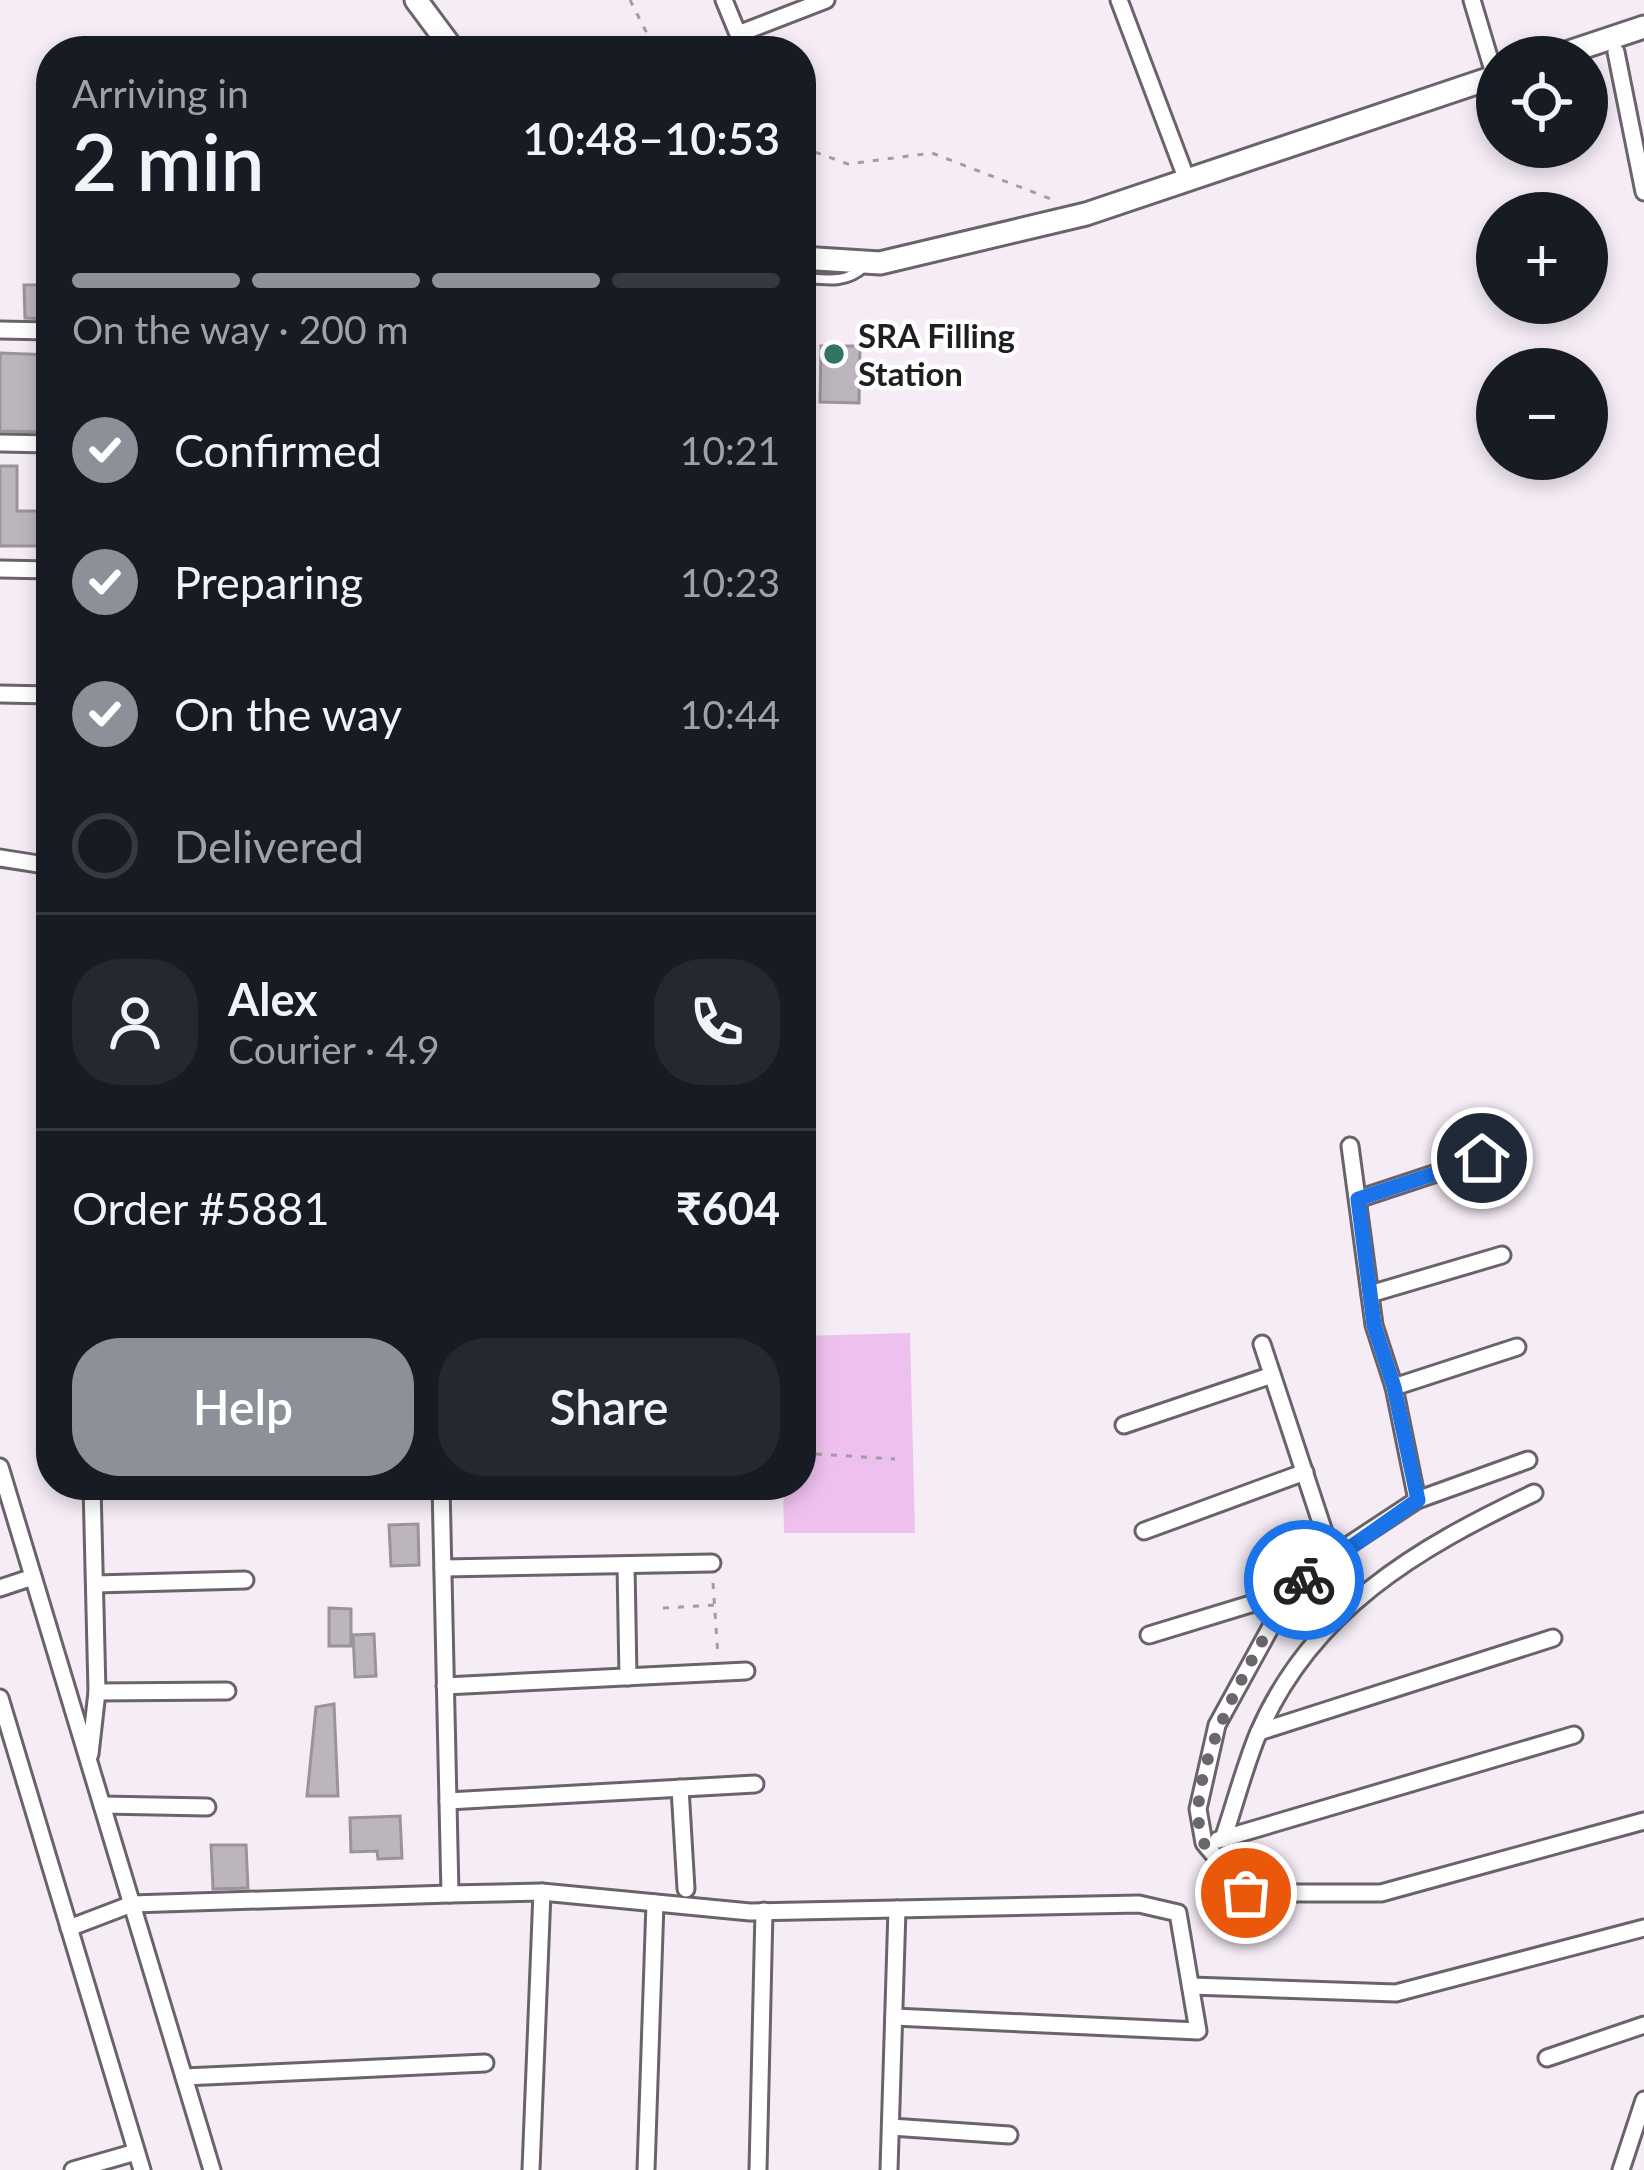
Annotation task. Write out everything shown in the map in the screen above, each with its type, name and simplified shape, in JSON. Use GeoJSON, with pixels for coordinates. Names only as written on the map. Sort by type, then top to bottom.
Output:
{"type":"FeatureCollection","features":[{"type":"Feature","properties":{"kind":"main road"},"geometry":{"type":"LineString","coordinates":[[416,0],[443,36]]}},
{"type":"Feature","properties":{"kind":"main road"},"geometry":{"type":"LineString","coordinates":[[1608,39],[1644,27]]}},
{"type":"Feature","properties":{"kind":"main road"},"geometry":{"type":"LineString","coordinates":[[816,259],[870,262],[933,254],[1086,214],[1476,84]]}},
{"type":"Feature","properties":{"kind":"street"},"geometry":{"type":"LineString","coordinates":[[724,0],[737,34],[826,0]]}},
{"type":"Feature","properties":{"kind":"street"},"geometry":{"type":"LineString","coordinates":[[1119,0],[1187,180]]}},
{"type":"Feature","properties":{"kind":"street"},"geometry":{"type":"LineString","coordinates":[[1472,0],[1483,36]]}},
{"type":"Feature","properties":{"kind":"street"},"geometry":{"type":"LineString","coordinates":[[1616,52],[1644,192]]}},
{"type":"Feature","properties":{"kind":"street"},"geometry":{"type":"LineString","coordinates":[[0,330],[36,331]]}},
{"type":"Feature","properties":{"kind":"street"},"geometry":{"type":"LineString","coordinates":[[0,443],[36,444]]}},
{"type":"Feature","properties":{"kind":"street"},"geometry":{"type":"LineString","coordinates":[[0,569],[36,570]]}},
{"type":"Feature","properties":{"kind":"street"},"geometry":{"type":"LineString","coordinates":[[0,694],[36,694]]}},
{"type":"Feature","properties":{"kind":"street"},"geometry":{"type":"LineString","coordinates":[[0,858],[36,864]]}},
{"type":"Feature","properties":{"kind":"street"},"geometry":{"type":"LineString","coordinates":[[1351,1146],[1370,1294],[1418,1500]]}},
{"type":"Feature","properties":{"kind":"street"},"geometry":{"type":"LineString","coordinates":[[1358,1199],[1482,1158]]}},
{"type":"Feature","properties":{"kind":"street"},"geometry":{"type":"LineString","coordinates":[[1370,1294],[1502,1255]]}},
{"type":"Feature","properties":{"kind":"street"},"geometry":{"type":"LineString","coordinates":[[1262,1344],[1332,1556]]}},
{"type":"Feature","properties":{"kind":"street"},"geometry":{"type":"LineString","coordinates":[[1394,1387],[1517,1347]]}},
{"type":"Feature","properties":{"kind":"street"},"geometry":{"type":"LineString","coordinates":[[1124,1425],[1272,1375]]}},
{"type":"Feature","properties":{"kind":"street"},"geometry":{"type":"LineString","coordinates":[[1528,1460],[1418,1500],[1332,1556],[1290,1592],[1217,1725],[1198,1809],[1204,1844],[1246,1893],[1381,1893],[1644,1821]]}},
{"type":"Feature","properties":{"kind":"street"},"geometry":{"type":"LineString","coordinates":[[0,1467],[6,1511],[33,1577],[212,2170]]}},
{"type":"Feature","properties":{"kind":"street"},"geometry":{"type":"LineString","coordinates":[[1144,1531],[1305,1472]]}},
{"type":"Feature","properties":{"kind":"street"},"geometry":{"type":"LineString","coordinates":[[1223,1839],[1259,1732],[1314,1639],[1357,1596],[1442,1536],[1534,1493]]}},
{"type":"Feature","properties":{"kind":"street"},"geometry":{"type":"LineString","coordinates":[[89,1762],[97,1692],[92,1500]]}},
{"type":"Feature","properties":{"kind":"street"},"geometry":{"type":"LineString","coordinates":[[441,1500],[450,1894]]}},
{"type":"Feature","properties":{"kind":"street"},"geometry":{"type":"LineString","coordinates":[[443,1568],[712,1563]]}},
{"type":"Feature","properties":{"kind":"street"},"geometry":{"type":"LineString","coordinates":[[626,1565],[628,1677]]}},
{"type":"Feature","properties":{"kind":"street"},"geometry":{"type":"LineString","coordinates":[[0,1588],[33,1577]]}},
{"type":"Feature","properties":{"kind":"street"},"geometry":{"type":"LineString","coordinates":[[94,1583],[245,1580]]}},
{"type":"Feature","properties":{"kind":"street"},"geometry":{"type":"LineString","coordinates":[[1149,1635],[1290,1592]]}},
{"type":"Feature","properties":{"kind":"street"},"geometry":{"type":"LineString","coordinates":[[1259,1732],[1553,1639]]}},
{"type":"Feature","properties":{"kind":"street"},"geometry":{"type":"LineString","coordinates":[[445,1687],[746,1671]]}},
{"type":"Feature","properties":{"kind":"street"},"geometry":{"type":"LineString","coordinates":[[97,1692],[227,1691]]}},
{"type":"Feature","properties":{"kind":"street"},"geometry":{"type":"LineString","coordinates":[[0,1698],[142,2170]]}},
{"type":"Feature","properties":{"kind":"street"},"geometry":{"type":"LineString","coordinates":[[1204,1844],[1574,1735]]}},
{"type":"Feature","properties":{"kind":"street"},"geometry":{"type":"LineString","coordinates":[[448,1802],[755,1784]]}},
{"type":"Feature","properties":{"kind":"street"},"geometry":{"type":"LineString","coordinates":[[680,1788],[686,1889]]}},
{"type":"Feature","properties":{"kind":"street"},"geometry":{"type":"LineString","coordinates":[[102,1805],[207,1807]]}},
{"type":"Feature","properties":{"kind":"street"},"geometry":{"type":"LineString","coordinates":[[69,1928],[132,1904],[450,1894],[542,1892],[764,1911],[1139,1904],[1178,1913],[1198,2031],[894,2017]]}},
{"type":"Feature","properties":{"kind":"street"},"geometry":{"type":"LineString","coordinates":[[531,2170],[542,1892]]}},
{"type":"Feature","properties":{"kind":"street"},"geometry":{"type":"LineString","coordinates":[[646,2170],[655,1903]]}},
{"type":"Feature","properties":{"kind":"street"},"geometry":{"type":"LineString","coordinates":[[889,2170],[898,1909]]}},
{"type":"Feature","properties":{"kind":"street"},"geometry":{"type":"LineString","coordinates":[[758,2170],[764,1911]]}},
{"type":"Feature","properties":{"kind":"street"},"geometry":{"type":"LineString","coordinates":[[1191,1986],[1396,1993],[1644,1928]]}},
{"type":"Feature","properties":{"kind":"street"},"geometry":{"type":"LineString","coordinates":[[1546,2057],[1644,2025]]}},
{"type":"Feature","properties":{"kind":"street"},"geometry":{"type":"LineString","coordinates":[[184,2077],[484,2063]]}},
{"type":"Feature","properties":{"kind":"street"},"geometry":{"type":"LineString","coordinates":[[1621,2170],[1644,2100]]}},
{"type":"Feature","properties":{"kind":"street"},"geometry":{"type":"LineString","coordinates":[[891,2127],[1010,2135]]}},
{"type":"Feature","properties":{"kind":"street"},"geometry":{"type":"LineString","coordinates":[[73,2170],[136,2152]]}},
{"type":"Feature","properties":{"kind":"lane"},"geometry":{"type":"LineString","coordinates":[[816,278],[853,278],[870,262]]}},
{"type":"Feature","properties":{"kind":"path"},"geometry":{"type":"LineString","coordinates":[[630,0],[648,36]]}},
{"type":"Feature","properties":{"kind":"path"},"geometry":{"type":"LineString","coordinates":[[816,152],[848,164],[932,153],[1086,214]]}},
{"type":"Feature","properties":{"kind":"path"},"geometry":{"type":"LineString","coordinates":[[816,1454],[895,1459]]}},
{"type":"Feature","properties":{"kind":"path"},"geometry":{"type":"LineString","coordinates":[[712,1563],[719,1673]]}},
{"type":"Feature","properties":{"kind":"path"},"geometry":{"type":"LineString","coordinates":[[663,1608],[715,1605]]}},
{"type":"Feature","properties":{"kind":"shaded area"},"geometry":{"type":"Polygon","coordinates":[[[910,1333],[915,1533],[784,1533],[783,1500],[816,1500],[816,1336],[910,1333]]]}},
{"type":"Feature","properties":{"kind":"building"},"geometry":{"type":"Polygon","coordinates":[[[24,285],[36,285],[36,318],[25,318],[24,285]]]}},
{"type":"Feature","properties":{"kind":"building"},"geometry":{"type":"Polygon","coordinates":[[[821,346],[860,346],[859,403],[820,402],[821,346]]]}},
{"type":"Feature","properties":{"kind":"building"},"geometry":{"type":"Polygon","coordinates":[[[0,353],[36,354],[36,432],[0,431],[0,353]]]}},
{"type":"Feature","properties":{"kind":"building"},"geometry":{"type":"Polygon","coordinates":[[[0,466],[17,466],[17,511],[36,511],[36,546],[0,546],[0,466]]]}},
{"type":"Feature","properties":{"kind":"building"},"geometry":{"type":"Polygon","coordinates":[[[418,1524],[419,1565],[391,1566],[389,1525],[418,1524]]]}},
{"type":"Feature","properties":{"kind":"building"},"geometry":{"type":"Polygon","coordinates":[[[329,1608],[351,1609],[351,1646],[329,1646],[329,1608]]]}},
{"type":"Feature","properties":{"kind":"building"},"geometry":{"type":"Polygon","coordinates":[[[374,1634],[376,1676],[355,1677],[353,1635],[374,1634]]]}},
{"type":"Feature","properties":{"kind":"building"},"geometry":{"type":"Polygon","coordinates":[[[334,1704],[338,1796],[307,1796],[316,1707],[334,1704]]]}},
{"type":"Feature","properties":{"kind":"building"},"geometry":{"type":"Polygon","coordinates":[[[400,1816],[402,1858],[378,1859],[377,1851],[351,1852],[350,1818],[400,1816]]]}},
{"type":"Feature","properties":{"kind":"building"},"geometry":{"type":"Polygon","coordinates":[[[211,1845],[246,1845],[248,1888],[213,1889],[211,1845]]]}},
{"type":"Feature","properties":{"kind":"way so far"},"geometry":{"type":"LineString","coordinates":[[1246,1893],[1204,1844],[1198,1809],[1217,1725],[1290,1592],[1304,1580]]}},
{"type":"Feature","properties":{"kind":"place","name":"SRA Filling Station"},"geometry":{"type":"Point","coordinates":[834,354]}},
{"type":"Feature","properties":{"kind":"route"},"geometry":{"type":"LineString","coordinates":[[1304,1580],[1418,1500],[1394,1387],[1374,1325],[1358,1199],[1482,1158]]}}]}
